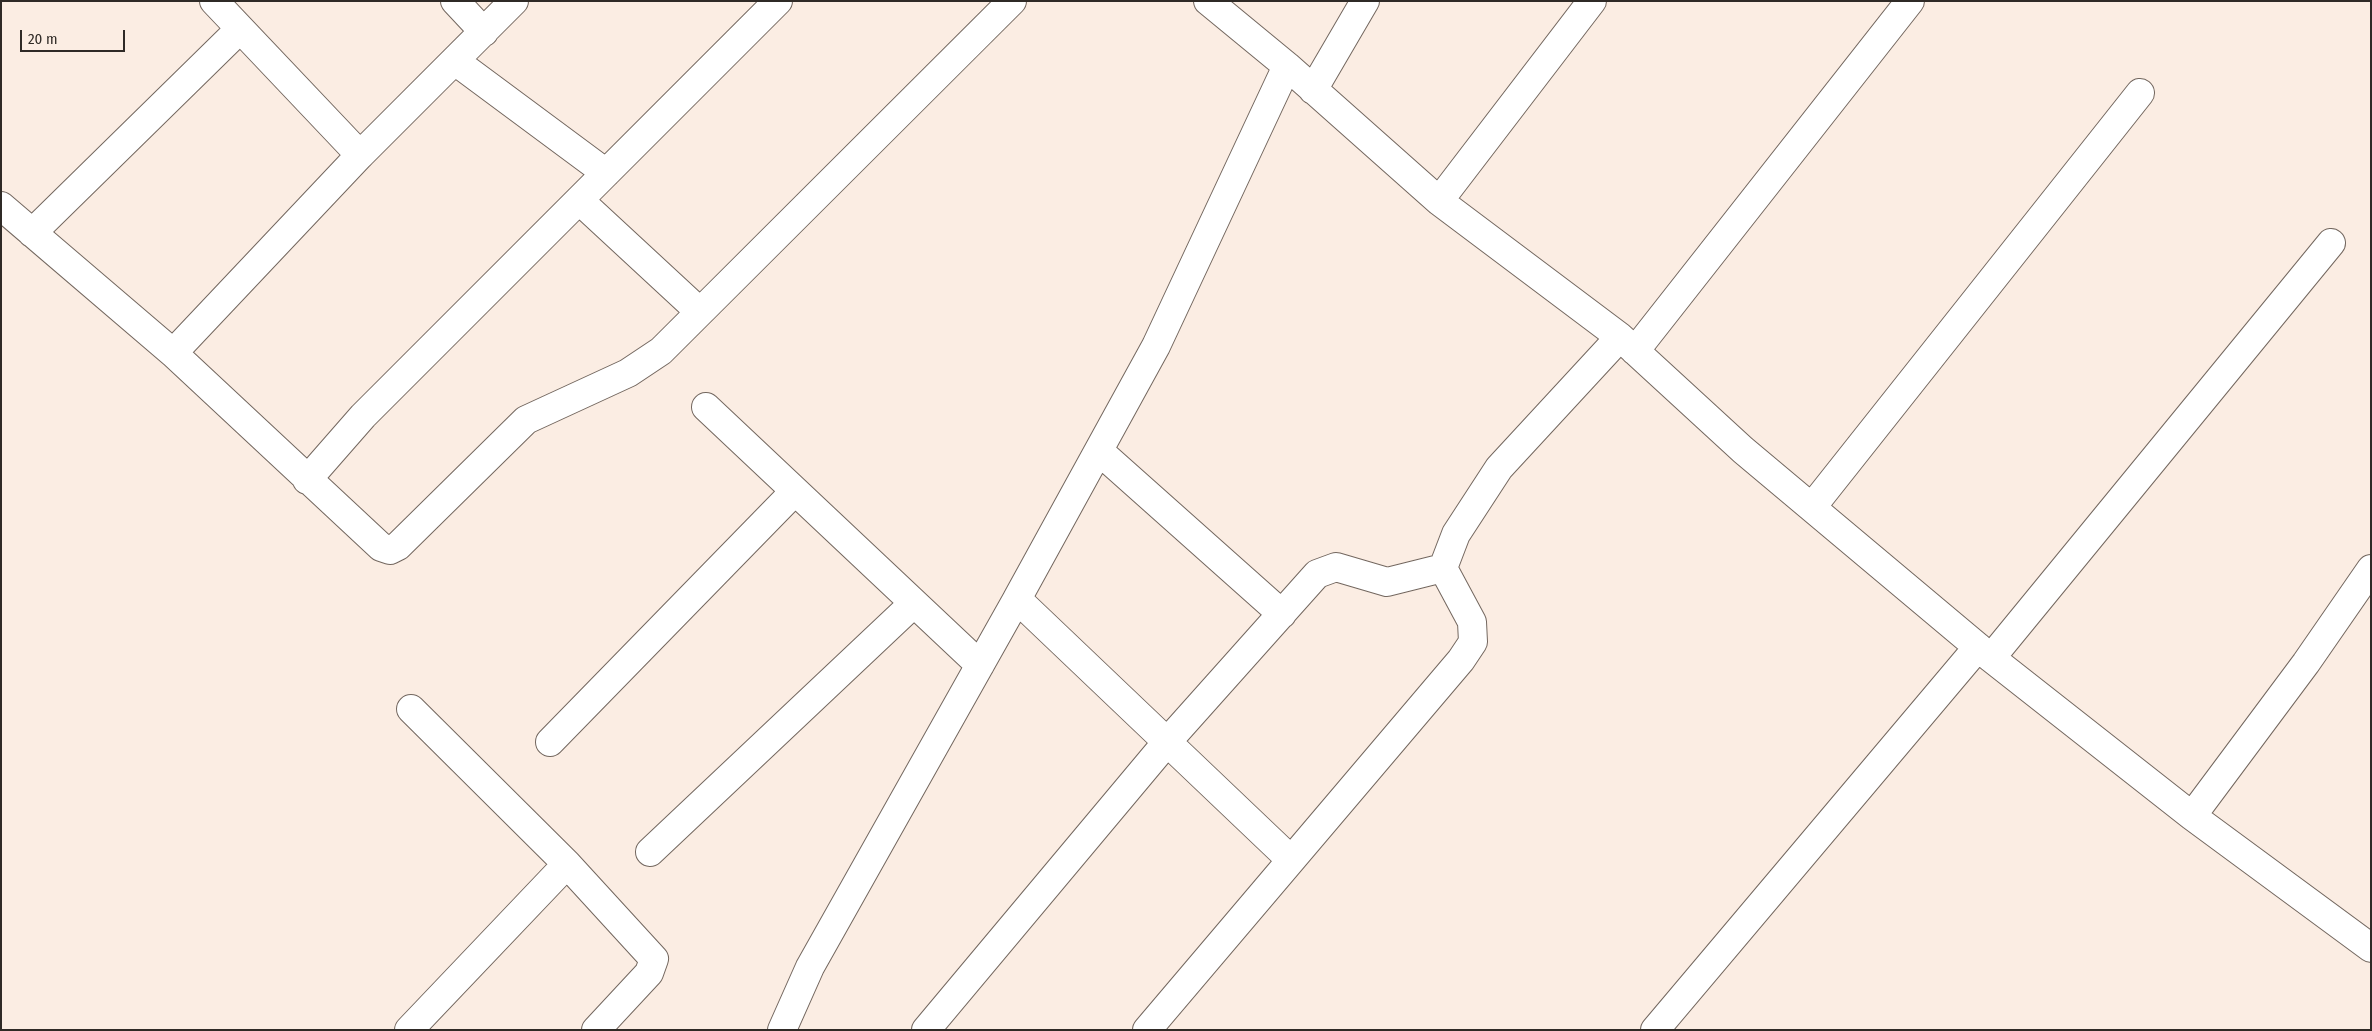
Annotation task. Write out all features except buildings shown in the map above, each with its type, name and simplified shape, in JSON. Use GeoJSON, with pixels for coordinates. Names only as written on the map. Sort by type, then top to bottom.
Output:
{"type":"FeatureCollection","features":[{"type":"Feature","properties":{"kind":"street"},"geometry":{"type":"LineString","coordinates":[[214,1],[360,155]]}},
{"type":"Feature","properties":{"kind":"street"},"geometry":{"type":"LineString","coordinates":[[455,1],[484,32]]}},
{"type":"Feature","properties":{"kind":"street"},"geometry":{"type":"LineString","coordinates":[[173,353],[360,155],[514,1]]}},
{"type":"Feature","properties":{"kind":"street"},"geometry":{"type":"LineString","coordinates":[[307,480],[364,416],[778,1]]}},
{"type":"Feature","properties":{"kind":"street"},"geometry":{"type":"LineString","coordinates":[[1,206],[173,353],[307,480],[381,546],[390,550],[398,546],[526,420],[628,374],[661,351],[1012,1]]}},
{"type":"Feature","properties":{"kind":"street"},"geometry":{"type":"LineString","coordinates":[[1208,1],[1287,66],[1439,200],[1627,344],[1743,450],[1985,652],[2192,816],[2371,948]]}},
{"type":"Feature","properties":{"kind":"street"},"geometry":{"type":"LineString","coordinates":[[1313,90],[1364,1]]}},
{"type":"Feature","properties":{"kind":"street"},"geometry":{"type":"LineString","coordinates":[[1439,200],[1592,1]]}},
{"type":"Feature","properties":{"kind":"street"},"geometry":{"type":"LineString","coordinates":[[1147,1030],[1460,660],[1473,642],[1472,622],[1443,568],[1456,534],[1499,468],[1627,344],[1910,1]]}},
{"type":"Feature","properties":{"kind":"street"},"geometry":{"type":"LineString","coordinates":[[32,233],[240,29]]}},
{"type":"Feature","properties":{"kind":"street"},"geometry":{"type":"LineString","coordinates":[[455,62],[606,173]]}},
{"type":"Feature","properties":{"kind":"street"},"geometry":{"type":"LineString","coordinates":[[782,1030],[810,968],[1017,599],[1156,346],[1287,66]]}},
{"type":"Feature","properties":{"kind":"street"},"geometry":{"type":"LineString","coordinates":[[1812,508],[2140,93]]}},
{"type":"Feature","properties":{"kind":"street"},"geometry":{"type":"LineString","coordinates":[[579,200],[700,312]]}},
{"type":"Feature","properties":{"kind":"street"},"geometry":{"type":"LineString","coordinates":[[1655,1030],[1985,652],[2331,243]]}},
{"type":"Feature","properties":{"kind":"street"},"geometry":{"type":"LineString","coordinates":[[706,407],[980,665]]}},
{"type":"Feature","properties":{"kind":"street"},"geometry":{"type":"LineString","coordinates":[[1098,451],[1282,614]]}},
{"type":"Feature","properties":{"kind":"street"},"geometry":{"type":"LineString","coordinates":[[550,742],[795,491]]}},
{"type":"Feature","properties":{"kind":"street"},"geometry":{"type":"LineString","coordinates":[[926,1030],[1167,742],[1317,574],[1336,567],[1387,582],[1443,568]]}},
{"type":"Feature","properties":{"kind":"street"},"geometry":{"type":"LineString","coordinates":[[2192,816],[2306,662],[2371,569]]}},
{"type":"Feature","properties":{"kind":"street"},"geometry":{"type":"LineString","coordinates":[[1017,599],[1290,859]]}},
{"type":"Feature","properties":{"kind":"street"},"geometry":{"type":"LineString","coordinates":[[650,852],[914,603]]}},
{"type":"Feature","properties":{"kind":"street"},"geometry":{"type":"LineString","coordinates":[[411,709],[567,864],[654,959],[649,972],[596,1030]]}},
{"type":"Feature","properties":{"kind":"street"},"geometry":{"type":"LineString","coordinates":[[409,1030],[567,864]]}}]}
